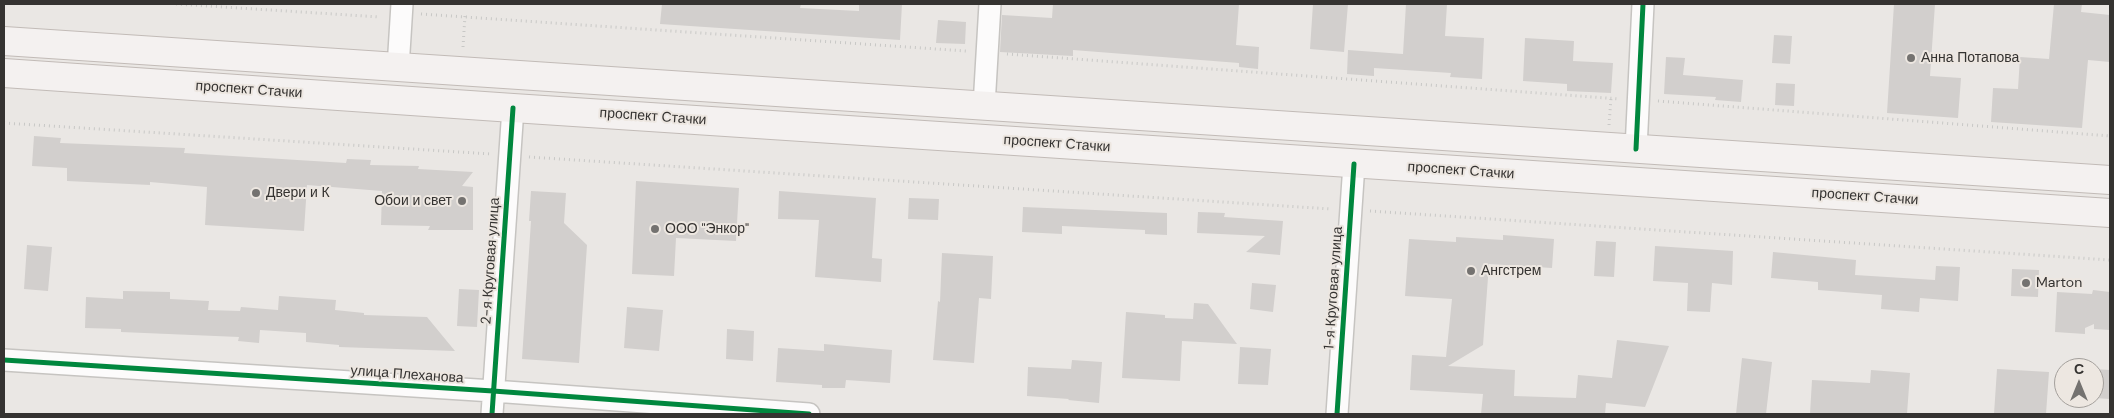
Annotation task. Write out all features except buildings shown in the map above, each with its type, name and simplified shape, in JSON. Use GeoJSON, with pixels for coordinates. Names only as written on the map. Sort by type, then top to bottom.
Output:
{"type":"FeatureCollection","features":[{"type":"Feature","properties":{"kind":"main road"},"geometry":{"type":"LineString","coordinates":[[4,41],[2110,180]]}},
{"type":"Feature","properties":{"kind":"main road","name":"проспект Стачки"},"geometry":{"type":"LineString","coordinates":[[4,73],[2110,213]]}},
{"type":"Feature","properties":{"kind":"street"},"geometry":{"type":"LineString","coordinates":[[984,106],[990,4]]}},
{"type":"Feature","properties":{"kind":"street"},"geometry":{"type":"LineString","coordinates":[[1636,149],[1640,100],[1643,4]]}},
{"type":"Feature","properties":{"kind":"street"},"geometry":{"type":"LineString","coordinates":[[398,68],[402,10]]}},
{"type":"Feature","properties":{"kind":"street","name":"2-я Круговая улица"},"geometry":{"type":"LineString","coordinates":[[492,414],[512,108]]}},
{"type":"Feature","properties":{"kind":"street","name":"1-я Круговая улица"},"geometry":{"type":"LineString","coordinates":[[1337,414],[1354,164]]}},
{"type":"Feature","properties":{"kind":"street","name":"улица Плеханова"},"geometry":{"type":"LineString","coordinates":[[4,360],[493,391],[810,414]]}},
{"type":"Feature","properties":{"kind":"path"},"geometry":{"type":"LineString","coordinates":[[176,4],[379,17],[402,10],[2110,136]]}},
{"type":"Feature","properties":{"kind":"path"},"geometry":{"type":"LineString","coordinates":[[4,123],[2110,260]]}},
{"type":"Feature","properties":{"kind":"cycle path"},"geometry":{"type":"LineString","coordinates":[[1636,149],[1643,4]]}},
{"type":"Feature","properties":{"kind":"cycle path"},"geometry":{"type":"LineString","coordinates":[[492,414],[513,108]]}},
{"type":"Feature","properties":{"kind":"cycle path"},"geometry":{"type":"LineString","coordinates":[[1337,414],[1354,164]]}},
{"type":"Feature","properties":{"kind":"cycle path"},"geometry":{"type":"LineString","coordinates":[[4,360],[493,391],[809,414]]}},
{"type":"Feature","properties":{"kind":"place","name":"Анна Потапова"},"geometry":{"type":"Point","coordinates":[1911,58]}},
{"type":"Feature","properties":{"kind":"place","name":"Двери и К"},"geometry":{"type":"Point","coordinates":[256,193]}},
{"type":"Feature","properties":{"kind":"place","name":"Обои и свет"},"geometry":{"type":"Point","coordinates":[462,201]}},
{"type":"Feature","properties":{"kind":"place","name":"ООО \"Энкор\""},"geometry":{"type":"Point","coordinates":[655,229]}},
{"type":"Feature","properties":{"kind":"place","name":"Ангстрем"},"geometry":{"type":"Point","coordinates":[1471,271]}},
{"type":"Feature","properties":{"kind":"place","name":"Marton"},"geometry":{"type":"Point","coordinates":[2026,283]}}]}
